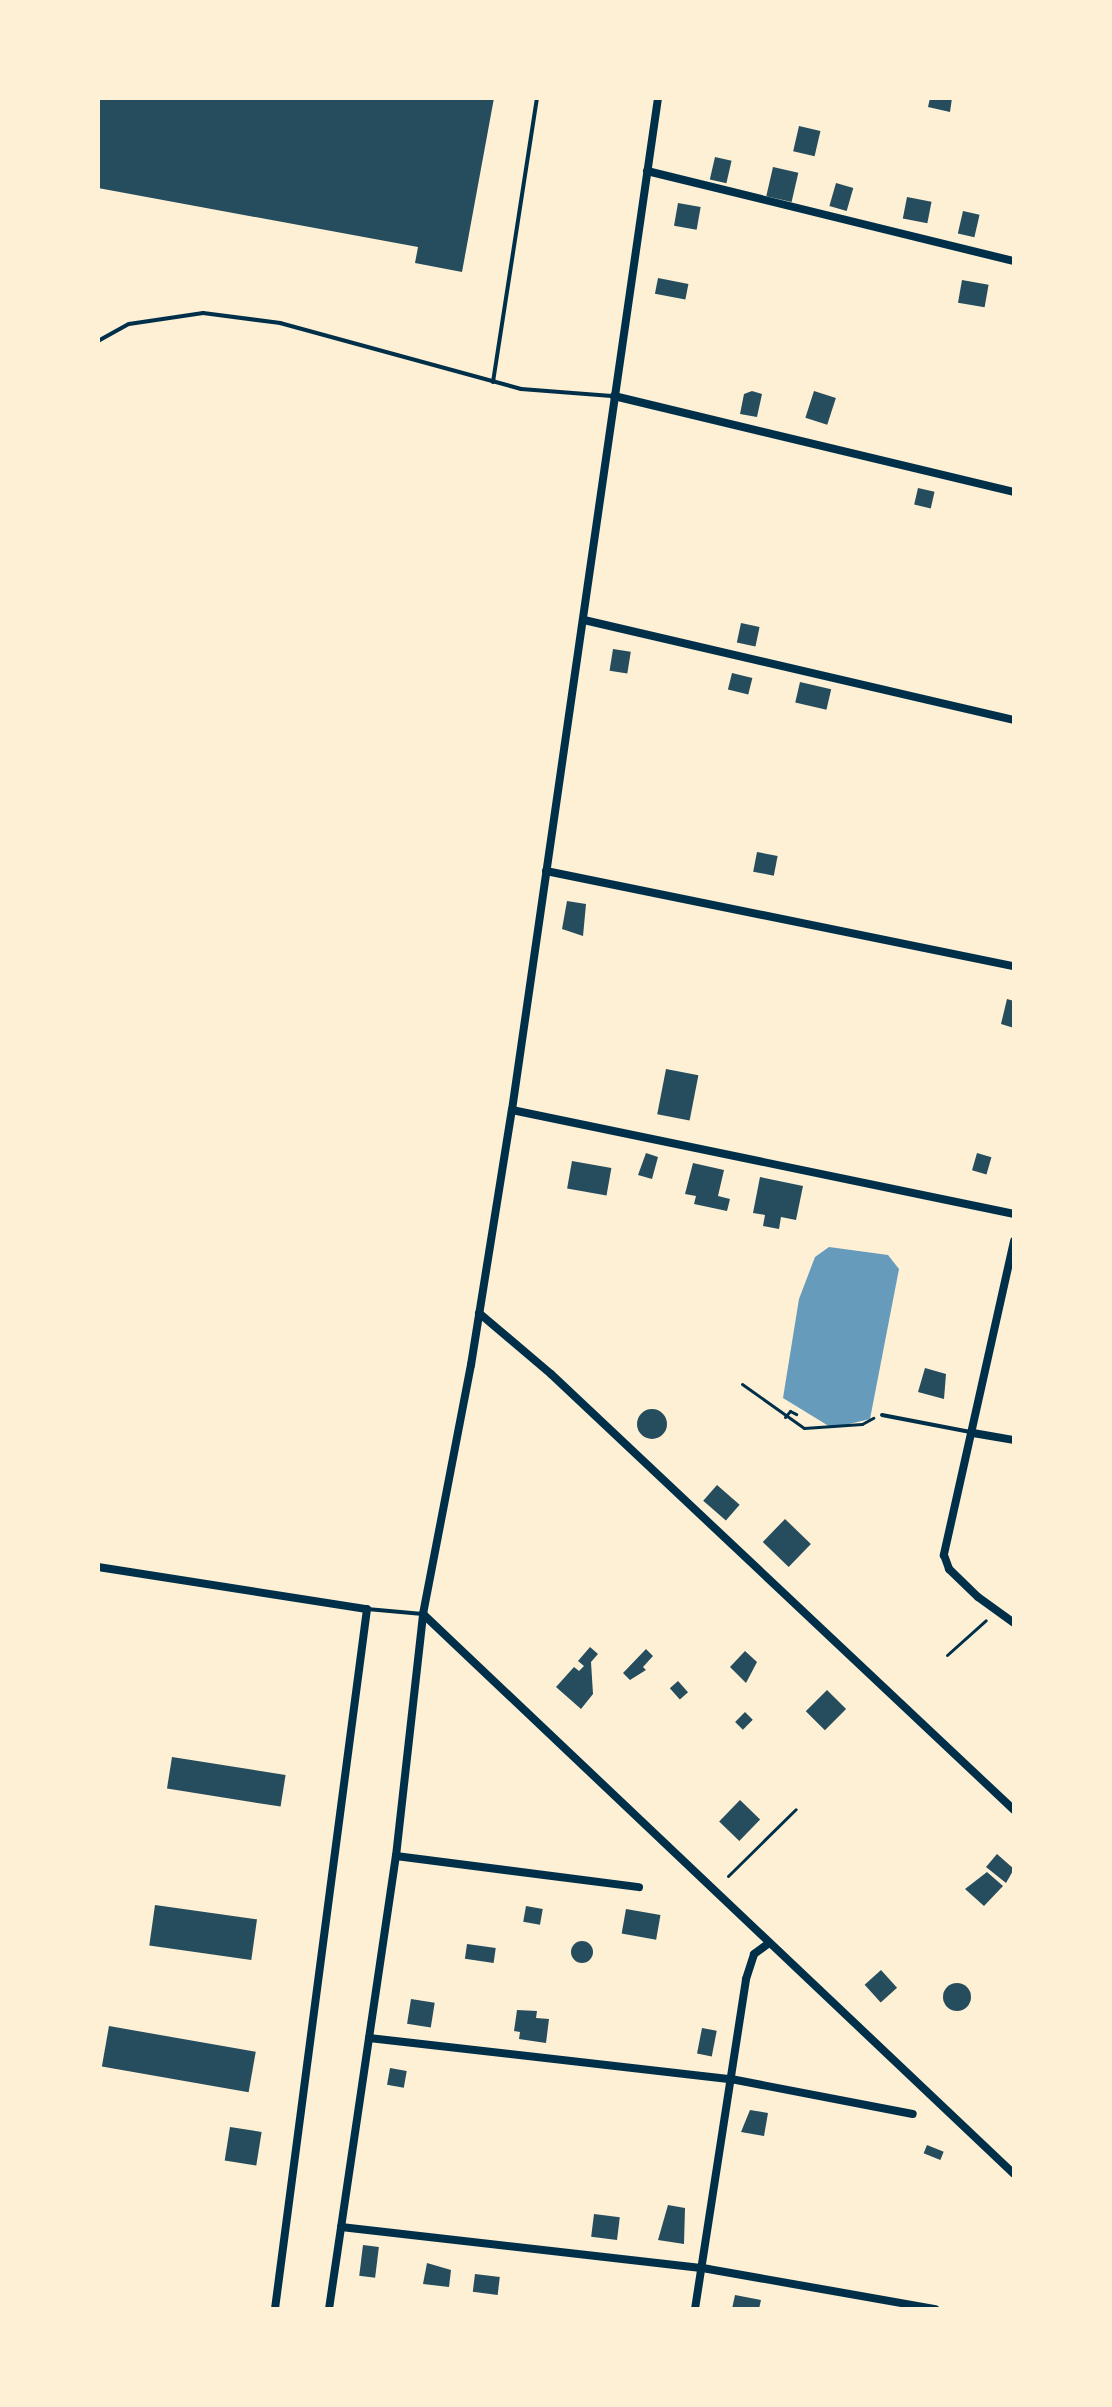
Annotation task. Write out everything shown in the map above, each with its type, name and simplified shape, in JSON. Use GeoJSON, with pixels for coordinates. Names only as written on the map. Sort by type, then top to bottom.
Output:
{"type":"FeatureCollection","features":[{"type":"Feature","properties":{"kind":"street"},"geometry":{"type":"LineString","coordinates":[[329,2309],[396,1856],[423,1614],[479,1313],[512,1110],[658,98]]}},
{"type":"Feature","properties":{"kind":"street"},"geometry":{"type":"LineString","coordinates":[[647,171],[1014,261]]}},
{"type":"Feature","properties":{"kind":"street"},"geometry":{"type":"LineString","coordinates":[[614,396],[1014,492]]}},
{"type":"Feature","properties":{"kind":"street"},"geometry":{"type":"LineString","coordinates":[[584,620],[1014,720]]}},
{"type":"Feature","properties":{"kind":"street"},"geometry":{"type":"LineString","coordinates":[[546,871],[1014,966]]}},
{"type":"Feature","properties":{"kind":"street"},"geometry":{"type":"LineString","coordinates":[[512,1110],[1014,1214]]}},
{"type":"Feature","properties":{"kind":"street"},"geometry":{"type":"LineString","coordinates":[[1014,1241],[944,1555],[949,1569],[996,1612],[1014,1623]]}},
{"type":"Feature","properties":{"kind":"street"},"geometry":{"type":"LineString","coordinates":[[479,1313],[551,1374],[1014,1810]]}},
{"type":"Feature","properties":{"kind":"street"},"geometry":{"type":"LineString","coordinates":[[973,1433],[1014,1440]]}},
{"type":"Feature","properties":{"kind":"street"},"geometry":{"type":"LineString","coordinates":[[98,1567],[367,1609],[275,2309]]}},
{"type":"Feature","properties":{"kind":"street"},"geometry":{"type":"LineString","coordinates":[[423,1614],[1014,2174]]}},
{"type":"Feature","properties":{"kind":"street"},"geometry":{"type":"LineString","coordinates":[[396,1856],[639,1887]]}},
{"type":"Feature","properties":{"kind":"street"},"geometry":{"type":"LineString","coordinates":[[695,2309],[746,1979],[754,1954],[768,1944]]}},
{"type":"Feature","properties":{"kind":"street"},"geometry":{"type":"LineString","coordinates":[[369,2038],[731,2079],[913,2114]]}},
{"type":"Feature","properties":{"kind":"street"},"geometry":{"type":"LineString","coordinates":[[341,2227],[700,2268],[936,2309]]}},
{"type":"Feature","properties":{"kind":"lane"},"geometry":{"type":"LineString","coordinates":[[493,382],[537,98]]}},
{"type":"Feature","properties":{"kind":"lane"},"geometry":{"type":"LineString","coordinates":[[98,341],[129,324],[203,313],[280,323],[521,389],[614,396]]}},
{"type":"Feature","properties":{"kind":"lane"},"geometry":{"type":"LineString","coordinates":[[882,1415],[973,1433]]}},
{"type":"Feature","properties":{"kind":"lane"},"geometry":{"type":"LineString","coordinates":[[367,1609],[423,1614]]}},
{"type":"Feature","properties":{"kind":"path"},"geometry":{"type":"LineString","coordinates":[[742,1384],[804,1428],[826,1428],[870,1419]]}},
{"type":"Feature","properties":{"kind":"path"},"geometry":{"type":"LineString","coordinates":[[785,1417],[790,1411],[796,1414]]}},
{"type":"Feature","properties":{"kind":"path"},"geometry":{"type":"LineString","coordinates":[[947,1655],[996,1612]]}},
{"type":"Feature","properties":{"kind":"path"},"geometry":{"type":"LineString","coordinates":[[728,1876],[796,1809]]}},
{"type":"Feature","properties":{"kind":"water"},"geometry":{"type":"Polygon","coordinates":[[[829,1247],[888,1255],[899,1269],[870,1419],[832,1428],[783,1398],[799,1299],[815,1257],[829,1247]]]}},
{"type":"Feature","properties":{"kind":"building"},"geometry":{"type":"Polygon","coordinates":[[[98,98],[494,98],[462,272],[415,263],[418,247],[98,188],[98,98]]]}},
{"type":"Feature","properties":{"kind":"building"},"geometry":{"type":"Polygon","coordinates":[[[930,98],[952,98],[950,112],[928,107],[930,98]]]}},
{"type":"Feature","properties":{"kind":"building"},"geometry":{"type":"Polygon","coordinates":[[[799,126],[820,131],[815,156],[793,151],[799,126]]]}},
{"type":"Feature","properties":{"kind":"building"},"geometry":{"type":"Polygon","coordinates":[[[715,157],[732,161],[726,183],[710,179],[715,157]]]}},
{"type":"Feature","properties":{"kind":"building"},"geometry":{"type":"Polygon","coordinates":[[[773,167],[798,173],[792,202],[766,196],[773,167]]]}},
{"type":"Feature","properties":{"kind":"building"},"geometry":{"type":"Polygon","coordinates":[[[836,183],[853,188],[847,211],[829,206],[836,183]]]}},
{"type":"Feature","properties":{"kind":"building"},"geometry":{"type":"Polygon","coordinates":[[[907,197],[932,202],[927,223],[903,219],[907,197]]]}},
{"type":"Feature","properties":{"kind":"building"},"geometry":{"type":"Polygon","coordinates":[[[678,203],[701,207],[697,230],[674,226],[678,203]]]}},
{"type":"Feature","properties":{"kind":"building"},"geometry":{"type":"Polygon","coordinates":[[[963,211],[980,215],[974,237],[958,233],[963,211]]]}},
{"type":"Feature","properties":{"kind":"building"},"geometry":{"type":"Polygon","coordinates":[[[658,278],[688,284],[685,300],[655,294],[658,278]]]}},
{"type":"Feature","properties":{"kind":"building"},"geometry":{"type":"Polygon","coordinates":[[[962,280],[989,285],[985,307],[958,303],[962,280]]]}},
{"type":"Feature","properties":{"kind":"building"},"geometry":{"type":"Polygon","coordinates":[[[752,391],[762,394],[757,417],[740,414],[744,394],[752,391]]]}},
{"type":"Feature","properties":{"kind":"building"},"geometry":{"type":"Polygon","coordinates":[[[814,391],[836,398],[827,425],[805,418],[814,391]]]}},
{"type":"Feature","properties":{"kind":"building"},"geometry":{"type":"Polygon","coordinates":[[[918,488],[935,492],[931,508],[914,505],[918,488]]]}},
{"type":"Feature","properties":{"kind":"building"},"geometry":{"type":"Polygon","coordinates":[[[741,623],[760,627],[755,647],[737,643],[741,623]]]}},
{"type":"Feature","properties":{"kind":"building"},"geometry":{"type":"Polygon","coordinates":[[[613,649],[631,652],[627,674],[610,671],[613,649]]]}},
{"type":"Feature","properties":{"kind":"building"},"geometry":{"type":"Polygon","coordinates":[[[732,673],[752,678],[748,695],[728,689],[732,673]]]}},
{"type":"Feature","properties":{"kind":"building"},"geometry":{"type":"Polygon","coordinates":[[[800,682],[831,689],[826,710],[795,702],[800,682]]]}},
{"type":"Feature","properties":{"kind":"building"},"geometry":{"type":"Polygon","coordinates":[[[757,852],[778,856],[774,876],[753,872],[757,852]]]}},
{"type":"Feature","properties":{"kind":"building"},"geometry":{"type":"Polygon","coordinates":[[[567,901],[586,904],[583,936],[562,929],[567,901]]]}},
{"type":"Feature","properties":{"kind":"building"},"geometry":{"type":"Polygon","coordinates":[[[1007,999],[1014,1001],[1014,1028],[1001,1024],[1007,999]]]}},
{"type":"Feature","properties":{"kind":"building"},"geometry":{"type":"Polygon","coordinates":[[[666,1069],[698,1075],[690,1120],[657,1114],[666,1069]]]}},
{"type":"Feature","properties":{"kind":"building"},"geometry":{"type":"Polygon","coordinates":[[[646,1153],[658,1157],[652,1179],[638,1175],[646,1153]]]}},
{"type":"Feature","properties":{"kind":"building"},"geometry":{"type":"Polygon","coordinates":[[[977,1153],[991,1157],[986,1174],[972,1170],[977,1153]]]}},
{"type":"Feature","properties":{"kind":"building"},"geometry":{"type":"Polygon","coordinates":[[[572,1161],[611,1168],[607,1196],[567,1189],[572,1161]]]}},
{"type":"Feature","properties":{"kind":"building"},"geometry":{"type":"Polygon","coordinates":[[[693,1163],[724,1170],[718,1196],[730,1199],[727,1211],[694,1204],[696,1196],[685,1194],[693,1163]]]}},
{"type":"Feature","properties":{"kind":"building"},"geometry":{"type":"Polygon","coordinates":[[[760,1177],[803,1186],[796,1220],[781,1217],[779,1229],[763,1226],[765,1215],[753,1213],[760,1177]]]}},
{"type":"Feature","properties":{"kind":"building"},"geometry":{"type":"Polygon","coordinates":[[[925,1368],[946,1374],[944,1399],[918,1392],[925,1368]]]}},
{"type":"Feature","properties":{"kind":"building"},"geometry":{"type":"Polygon","coordinates":[[[652,1409],[662,1414],[667,1424],[662,1434],[652,1439],[642,1434],[637,1424],[642,1414],[652,1409]]]}},
{"type":"Feature","properties":{"kind":"building"},"geometry":{"type":"Polygon","coordinates":[[[717,1485],[740,1505],[726,1521],[703,1501],[717,1485]]]}},
{"type":"Feature","properties":{"kind":"building"},"geometry":{"type":"Polygon","coordinates":[[[785,1519],[811,1544],[789,1567],[763,1542],[785,1519]]]}},
{"type":"Feature","properties":{"kind":"building"},"geometry":{"type":"Polygon","coordinates":[[[590,1647],[598,1654],[591,1662],[593,1694],[581,1709],[556,1687],[574,1667],[579,1671],[584,1666],[578,1661],[590,1647]]]}},
{"type":"Feature","properties":{"kind":"building"},"geometry":{"type":"Polygon","coordinates":[[[646,1649],[653,1656],[643,1667],[646,1670],[630,1680],[623,1673],[646,1649]]]}},
{"type":"Feature","properties":{"kind":"building"},"geometry":{"type":"Polygon","coordinates":[[[745,1651],[757,1662],[746,1683],[730,1667],[745,1651]]]}},
{"type":"Feature","properties":{"kind":"building"},"geometry":{"type":"Polygon","coordinates":[[[678,1681],[688,1692],[680,1700],[670,1688],[678,1681]]]}},
{"type":"Feature","properties":{"kind":"building"},"geometry":{"type":"Polygon","coordinates":[[[827,1690],[846,1709],[825,1730],[806,1711],[827,1690]]]}},
{"type":"Feature","properties":{"kind":"building"},"geometry":{"type":"Polygon","coordinates":[[[745,1712],[753,1720],[743,1730],[735,1722],[745,1712]]]}},
{"type":"Feature","properties":{"kind":"building"},"geometry":{"type":"Polygon","coordinates":[[[172,1757],[286,1775],[281,1807],[167,1789],[172,1757]]]}},
{"type":"Feature","properties":{"kind":"building"},"geometry":{"type":"Polygon","coordinates":[[[740,1800],[760,1819],[739,1841],[719,1822],[740,1800]]]}},
{"type":"Feature","properties":{"kind":"building"},"geometry":{"type":"Polygon","coordinates":[[[997,1854],[1014,1869],[1006,1883],[986,1867],[997,1854]]]}},
{"type":"Feature","properties":{"kind":"building"},"geometry":{"type":"Polygon","coordinates":[[[987,1872],[1003,1886],[984,1906],[965,1889],[987,1872]]]}},
{"type":"Feature","properties":{"kind":"building"},"geometry":{"type":"Polygon","coordinates":[[[155,1905],[257,1919],[251,1960],[149,1946],[155,1905]]]}},
{"type":"Feature","properties":{"kind":"building"},"geometry":{"type":"Polygon","coordinates":[[[526,1906],[543,1909],[540,1925],[523,1922],[526,1906]]]}},
{"type":"Feature","properties":{"kind":"building"},"geometry":{"type":"Polygon","coordinates":[[[626,1909],[660,1915],[656,1940],[622,1934],[626,1909]]]}},
{"type":"Feature","properties":{"kind":"building"},"geometry":{"type":"Polygon","coordinates":[[[582,1941],[590,1944],[593,1952],[590,1960],[582,1963],[574,1960],[571,1952],[574,1944],[582,1941]]]}},
{"type":"Feature","properties":{"kind":"building"},"geometry":{"type":"Polygon","coordinates":[[[467,1944],[496,1948],[494,1963],[465,1959],[467,1944]]]}},
{"type":"Feature","properties":{"kind":"building"},"geometry":{"type":"Polygon","coordinates":[[[881,1970],[897,1988],[881,2003],[865,1985],[881,1970]]]}},
{"type":"Feature","properties":{"kind":"building"},"geometry":{"type":"Polygon","coordinates":[[[957,1983],[967,1987],[971,1997],[967,2007],[957,2011],[947,2007],[943,1997],[947,1987],[957,1983]]]}},
{"type":"Feature","properties":{"kind":"building"},"geometry":{"type":"Polygon","coordinates":[[[411,1999],[435,2003],[431,2027],[407,2024],[411,1999]]]}},
{"type":"Feature","properties":{"kind":"building"},"geometry":{"type":"Polygon","coordinates":[[[517,2010],[537,2011],[536,2018],[549,2019],[546,2043],[519,2039],[520,2032],[514,2031],[517,2010]]]}},
{"type":"Feature","properties":{"kind":"building"},"geometry":{"type":"Polygon","coordinates":[[[109,2026],[256,2052],[249,2092],[102,2066],[109,2026]]]}},
{"type":"Feature","properties":{"kind":"building"},"geometry":{"type":"Polygon","coordinates":[[[702,2028],[717,2031],[712,2056],[697,2054],[702,2028]]]}},
{"type":"Feature","properties":{"kind":"building"},"geometry":{"type":"Polygon","coordinates":[[[390,2068],[407,2071],[404,2088],[387,2085],[390,2068]]]}},
{"type":"Feature","properties":{"kind":"building"},"geometry":{"type":"Polygon","coordinates":[[[750,2110],[768,2113],[764,2136],[741,2132],[750,2110]]]}},
{"type":"Feature","properties":{"kind":"building"},"geometry":{"type":"Polygon","coordinates":[[[230,2127],[262,2132],[256,2166],[225,2161],[230,2127]]]}},
{"type":"Feature","properties":{"kind":"building"},"geometry":{"type":"Polygon","coordinates":[[[927,2145],[944,2152],[940,2160],[924,2153],[927,2145]]]}},
{"type":"Feature","properties":{"kind":"building"},"geometry":{"type":"Polygon","coordinates":[[[668,2205],[685,2208],[684,2244],[658,2240],[668,2205]]]}},
{"type":"Feature","properties":{"kind":"building"},"geometry":{"type":"Polygon","coordinates":[[[594,2214],[620,2217],[617,2240],[591,2237],[594,2214]]]}},
{"type":"Feature","properties":{"kind":"building"},"geometry":{"type":"Polygon","coordinates":[[[363,2245],[379,2247],[375,2278],[359,2276],[363,2245]]]}},
{"type":"Feature","properties":{"kind":"building"},"geometry":{"type":"Polygon","coordinates":[[[427,2263],[451,2270],[449,2287],[423,2284],[427,2263]]]}},
{"type":"Feature","properties":{"kind":"building"},"geometry":{"type":"Polygon","coordinates":[[[475,2274],[500,2277],[498,2295],[473,2292],[475,2274]]]}},
{"type":"Feature","properties":{"kind":"building"},"geometry":{"type":"Polygon","coordinates":[[[735,2295],[761,2300],[759,2309],[732,2309],[735,2295]]]}}]}
